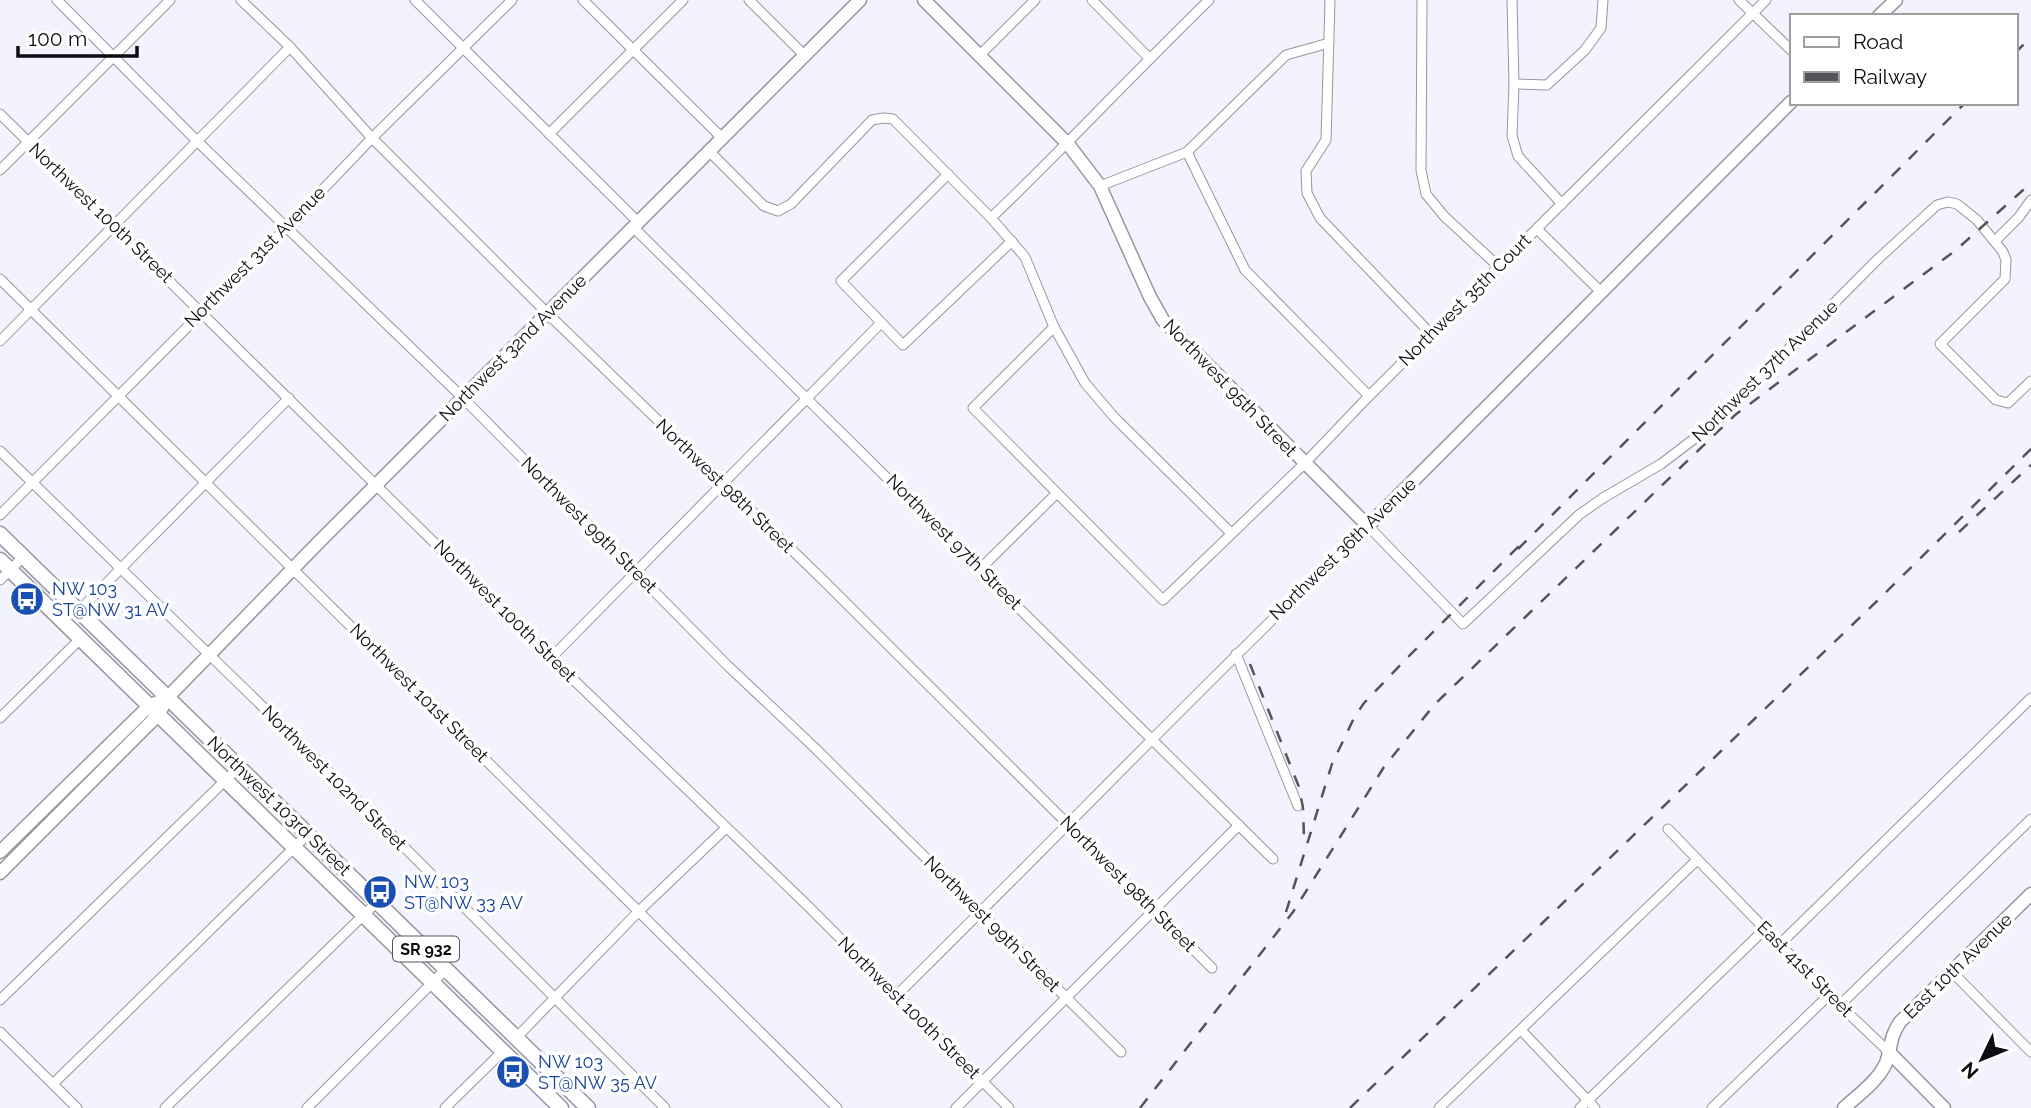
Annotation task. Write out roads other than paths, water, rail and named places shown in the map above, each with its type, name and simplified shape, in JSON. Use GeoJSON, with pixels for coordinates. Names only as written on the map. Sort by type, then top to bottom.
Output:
{"type":"FeatureCollection","features":[{"type":"Feature","properties":{"kind":"main road","name":"Northwest 103rd Street"},"geometry":{"type":"LineString","coordinates":[[0,534],[587,1108]]}},
{"type":"Feature","properties":{"kind":"main road","name":"Northwest 103rd Street"},"geometry":{"type":"LineString","coordinates":[[3,570],[81,638],[561,1108]]}},
{"type":"Feature","properties":{"kind":"main road"},"geometry":{"type":"LineString","coordinates":[[467,1017],[475,1018],[498,1037],[516,1038]]}},
{"type":"Feature","properties":{"kind":"main road"},"geometry":{"type":"LineString","coordinates":[[503,1051],[520,1055],[535,1068],[544,1073],[552,1073]]}},
{"type":"Feature","properties":{"kind":"street","name":"Northwest 99th Street"},"geometry":{"type":"LineString","coordinates":[[57,0],[198,142],[463,398],[728,666],[1121,1052]]}},
{"type":"Feature","properties":{"kind":"street"},"geometry":{"type":"LineString","coordinates":[[0,170],[170,0]]}},
{"type":"Feature","properties":{"kind":"street","name":"Northwest 98th Street"},"geometry":{"type":"LineString","coordinates":[[242,0],[290,47],[372,138],[547,313],[824,581],[1212,968]]}},
{"type":"Feature","properties":{"kind":"street","name":"Northwest 97th Street"},"geometry":{"type":"LineString","coordinates":[[415,0],[809,399],[1273,859]]}},
{"type":"Feature","properties":{"kind":"street","name":"Northwest 31st Avenue"},"geometry":{"type":"LineString","coordinates":[[0,515],[512,0]]}},
{"type":"Feature","properties":{"kind":"street"},"geometry":{"type":"LineString","coordinates":[[583,0],[722,138]]}},
{"type":"Feature","properties":{"kind":"street"},"geometry":{"type":"LineString","coordinates":[[549,134],[683,0]]}},
{"type":"Feature","properties":{"kind":"street"},"geometry":{"type":"LineString","coordinates":[[749,0],[804,55]]}},
{"type":"Feature","properties":{"kind":"street","name":"Northwest 32nd Avenue"},"geometry":{"type":"LineString","coordinates":[[0,852],[168,697],[293,568],[860,0]]}},
{"type":"Feature","properties":{"kind":"street","name":"Northwest 95th Street"},"geometry":{"type":"LineString","coordinates":[[924,0],[1068,144],[1100,186],[1163,320],[1463,624]]}},
{"type":"Feature","properties":{"kind":"street"},"geometry":{"type":"LineString","coordinates":[[980,55],[1035,0]]}},
{"type":"Feature","properties":{"kind":"street"},"geometry":{"type":"LineString","coordinates":[[1092,0],[1149,58]]}},
{"type":"Feature","properties":{"kind":"street"},"geometry":{"type":"LineString","coordinates":[[991,218],[1068,144],[1149,58],[1209,0]]}},
{"type":"Feature","properties":{"kind":"street"},"geometry":{"type":"LineString","coordinates":[[1329,0],[1326,140],[1306,171],[1307,193],[1320,218],[1432,334]]}},
{"type":"Feature","properties":{"kind":"street"},"geometry":{"type":"LineString","coordinates":[[1422,0],[1421,170],[1426,194],[1444,216],[1499,267]]}},
{"type":"Feature","properties":{"kind":"street"},"geometry":{"type":"LineString","coordinates":[[1512,0],[1512,136],[1518,156],[1562,204]]}},
{"type":"Feature","properties":{"kind":"street"},"geometry":{"type":"LineString","coordinates":[[1514,84],[1547,85],[1575,59],[1601,28],[1603,0]]}},
{"type":"Feature","properties":{"kind":"street"},"geometry":{"type":"LineString","coordinates":[[1739,0],[1790,49]]}},
{"type":"Feature","properties":{"kind":"street","name":"Northwest 35th Court"},"geometry":{"type":"LineString","coordinates":[[1056,494],[1163,600],[1304,464],[1766,0]]}},
{"type":"Feature","properties":{"kind":"street"},"geometry":{"type":"LineString","coordinates":[[1882,14],[1896,0]]}},
{"type":"Feature","properties":{"kind":"street"},"geometry":{"type":"LineString","coordinates":[[1100,186],[1187,152],[1286,55],[1329,43]]}},
{"type":"Feature","properties":{"kind":"street"},"geometry":{"type":"LineString","coordinates":[[0,341],[290,47]]}},
{"type":"Feature","properties":{"kind":"street","name":"Northwest 36th Avenue"},"geometry":{"type":"LineString","coordinates":[[896,996],[1790,103]]}},
{"type":"Feature","properties":{"kind":"street","name":"Northwest 100th Street"},"geometry":{"type":"LineString","coordinates":[[0,114],[1009,1108]]}},
{"type":"Feature","properties":{"kind":"street"},"geometry":{"type":"LineString","coordinates":[[709,150],[764,206],[778,211],[792,204],[872,120],[892,119],[991,218],[1025,257],[1054,327],[1092,392],[1231,533]]}},
{"type":"Feature","properties":{"kind":"street"},"geometry":{"type":"LineString","coordinates":[[1187,152],[1245,270],[1369,396]]}},
{"type":"Feature","properties":{"kind":"street"},"geometry":{"type":"LineString","coordinates":[[948,174],[841,281],[881,323],[903,345],[1012,241]]}},
{"type":"Feature","properties":{"kind":"street"},"geometry":{"type":"LineString","coordinates":[[2031,200],[2019,217],[1996,240],[2005,256],[2005,279],[1940,344],[1996,400],[2008,403],[2031,381]]}},
{"type":"Feature","properties":{"kind":"street","name":"Northwest 37th Avenue"},"geometry":{"type":"LineString","coordinates":[[1463,624],[1580,514],[1654,469],[1709,429],[1879,258],[1934,208],[1948,202],[1961,206],[1996,240]]}},
{"type":"Feature","properties":{"kind":"street"},"geometry":{"type":"LineString","coordinates":[[1537,229],[1602,293]]}},
{"type":"Feature","properties":{"kind":"street","name":"Northwest 101st Street"},"geometry":{"type":"LineString","coordinates":[[0,279],[837,1108]]}},
{"type":"Feature","properties":{"kind":"street"},"geometry":{"type":"LineString","coordinates":[[551,657],[809,399],[881,323]]}},
{"type":"Feature","properties":{"kind":"street"},"geometry":{"type":"LineString","coordinates":[[981,568],[1056,494],[973,408],[1054,327]]}},
{"type":"Feature","properties":{"kind":"street"},"geometry":{"type":"LineString","coordinates":[[79,611],[289,398]]}},
{"type":"Feature","properties":{"kind":"street","name":"Northwest 102nd Street"},"geometry":{"type":"LineString","coordinates":[[0,451],[666,1108]]}},
{"type":"Feature","properties":{"kind":"street"},"geometry":{"type":"LineString","coordinates":[[3,570],[24,556]]}},
{"type":"Feature","properties":{"kind":"street"},"geometry":{"type":"LineString","coordinates":[[0,718],[81,638]]}},
{"type":"Feature","properties":{"kind":"street"},"geometry":{"type":"LineString","coordinates":[[1236,654],[1298,806]]}},
{"type":"Feature","properties":{"kind":"street"},"geometry":{"type":"LineString","coordinates":[[1780,943],[2031,698]]}},
{"type":"Feature","properties":{"kind":"street","name":"Northwest 32nd Avenue"},"geometry":{"type":"LineString","coordinates":[[0,873],[154,710]]}},
{"type":"Feature","properties":{"kind":"street"},"geometry":{"type":"LineString","coordinates":[[0,1000],[239,767]]}},
{"type":"Feature","properties":{"kind":"street"},"geometry":{"type":"LineString","coordinates":[[1840,1005],[2031,819]]}},
{"type":"Feature","properties":{"kind":"street"},"geometry":{"type":"LineString","coordinates":[[956,1108],[1239,825]]}},
{"type":"Feature","properties":{"kind":"street"},"geometry":{"type":"LineString","coordinates":[[516,1038],[639,911],[726,828]]}},
{"type":"Feature","properties":{"kind":"street","name":"East 41st Street"},"geometry":{"type":"LineString","coordinates":[[1668,829],[1829,995],[1944,1108]]}},
{"type":"Feature","properties":{"kind":"street"},"geometry":{"type":"LineString","coordinates":[[53,1084],[308,834]]}},
{"type":"Feature","properties":{"kind":"street"},"geometry":{"type":"LineString","coordinates":[[1439,1108],[1698,860]]}},
{"type":"Feature","properties":{"kind":"street","name":"East 10th Avenue"},"geometry":{"type":"LineString","coordinates":[[1844,1108],[1876,1078],[1885,1064],[1892,1035],[1900,1022],[2031,894]]}},
{"type":"Feature","properties":{"kind":"street"},"geometry":{"type":"LineString","coordinates":[[165,1108],[377,902]]}},
{"type":"Feature","properties":{"kind":"street"},"geometry":{"type":"LineString","coordinates":[[1580,1108],[1765,929]]}},
{"type":"Feature","properties":{"kind":"street"},"geometry":{"type":"LineString","coordinates":[[307,1108],[446,969]]}},
{"type":"Feature","properties":{"kind":"street"},"geometry":{"type":"LineString","coordinates":[[1952,972],[2031,1052]]}},
{"type":"Feature","properties":{"kind":"street"},"geometry":{"type":"LineString","coordinates":[[1712,1108],[1829,995]]}},
{"type":"Feature","properties":{"kind":"street"},"geometry":{"type":"LineString","coordinates":[[1521,1030],[1595,1108]]}},
{"type":"Feature","properties":{"kind":"street"},"geometry":{"type":"LineString","coordinates":[[0,1032],[77,1108]]}},
{"type":"Feature","properties":{"kind":"street"},"geometry":{"type":"LineString","coordinates":[[445,1108],[503,1051]]}},
{"type":"Feature","properties":{"kind":"railway"},"geometry":{"type":"LineString","coordinates":[[2017,51],[2031,37]]}},
{"type":"Feature","properties":{"kind":"railway"},"geometry":{"type":"LineString","coordinates":[[1518,549],[1963,105]]}},
{"type":"Feature","properties":{"kind":"railway"},"geometry":{"type":"LineString","coordinates":[[1140,1108],[1293,912],[1384,767],[1435,704],[1735,415],[1956,250],[2031,183]]}},
{"type":"Feature","properties":{"kind":"railway"},"geometry":{"type":"LineString","coordinates":[[1350,1108],[1876,602],[2031,449]]}},
{"type":"Feature","properties":{"kind":"railway"},"geometry":{"type":"LineString","coordinates":[[1959,532],[2031,465]]}},
{"type":"Feature","properties":{"kind":"railway"},"geometry":{"type":"LineString","coordinates":[[1286,912],[1332,764],[1354,718],[1364,703],[1409,656],[1524,541]]}},
{"type":"Feature","properties":{"kind":"railway"},"geometry":{"type":"LineString","coordinates":[[1250,664],[1299,787],[1304,838]]}},
{"type":"Feature","properties":{"kind":"place","name":"NW 103 ST@NW 31 AV"},"geometry":{"type":"Point","coordinates":[27,599]}},
{"type":"Feature","properties":{"kind":"place","name":"NW 103 ST@NW 33 AV"},"geometry":{"type":"Point","coordinates":[380,892]}},
{"type":"Feature","properties":{"kind":"place","name":"NW 103 ST@NW 35 AV"},"geometry":{"type":"Point","coordinates":[513,1072]}}]}
